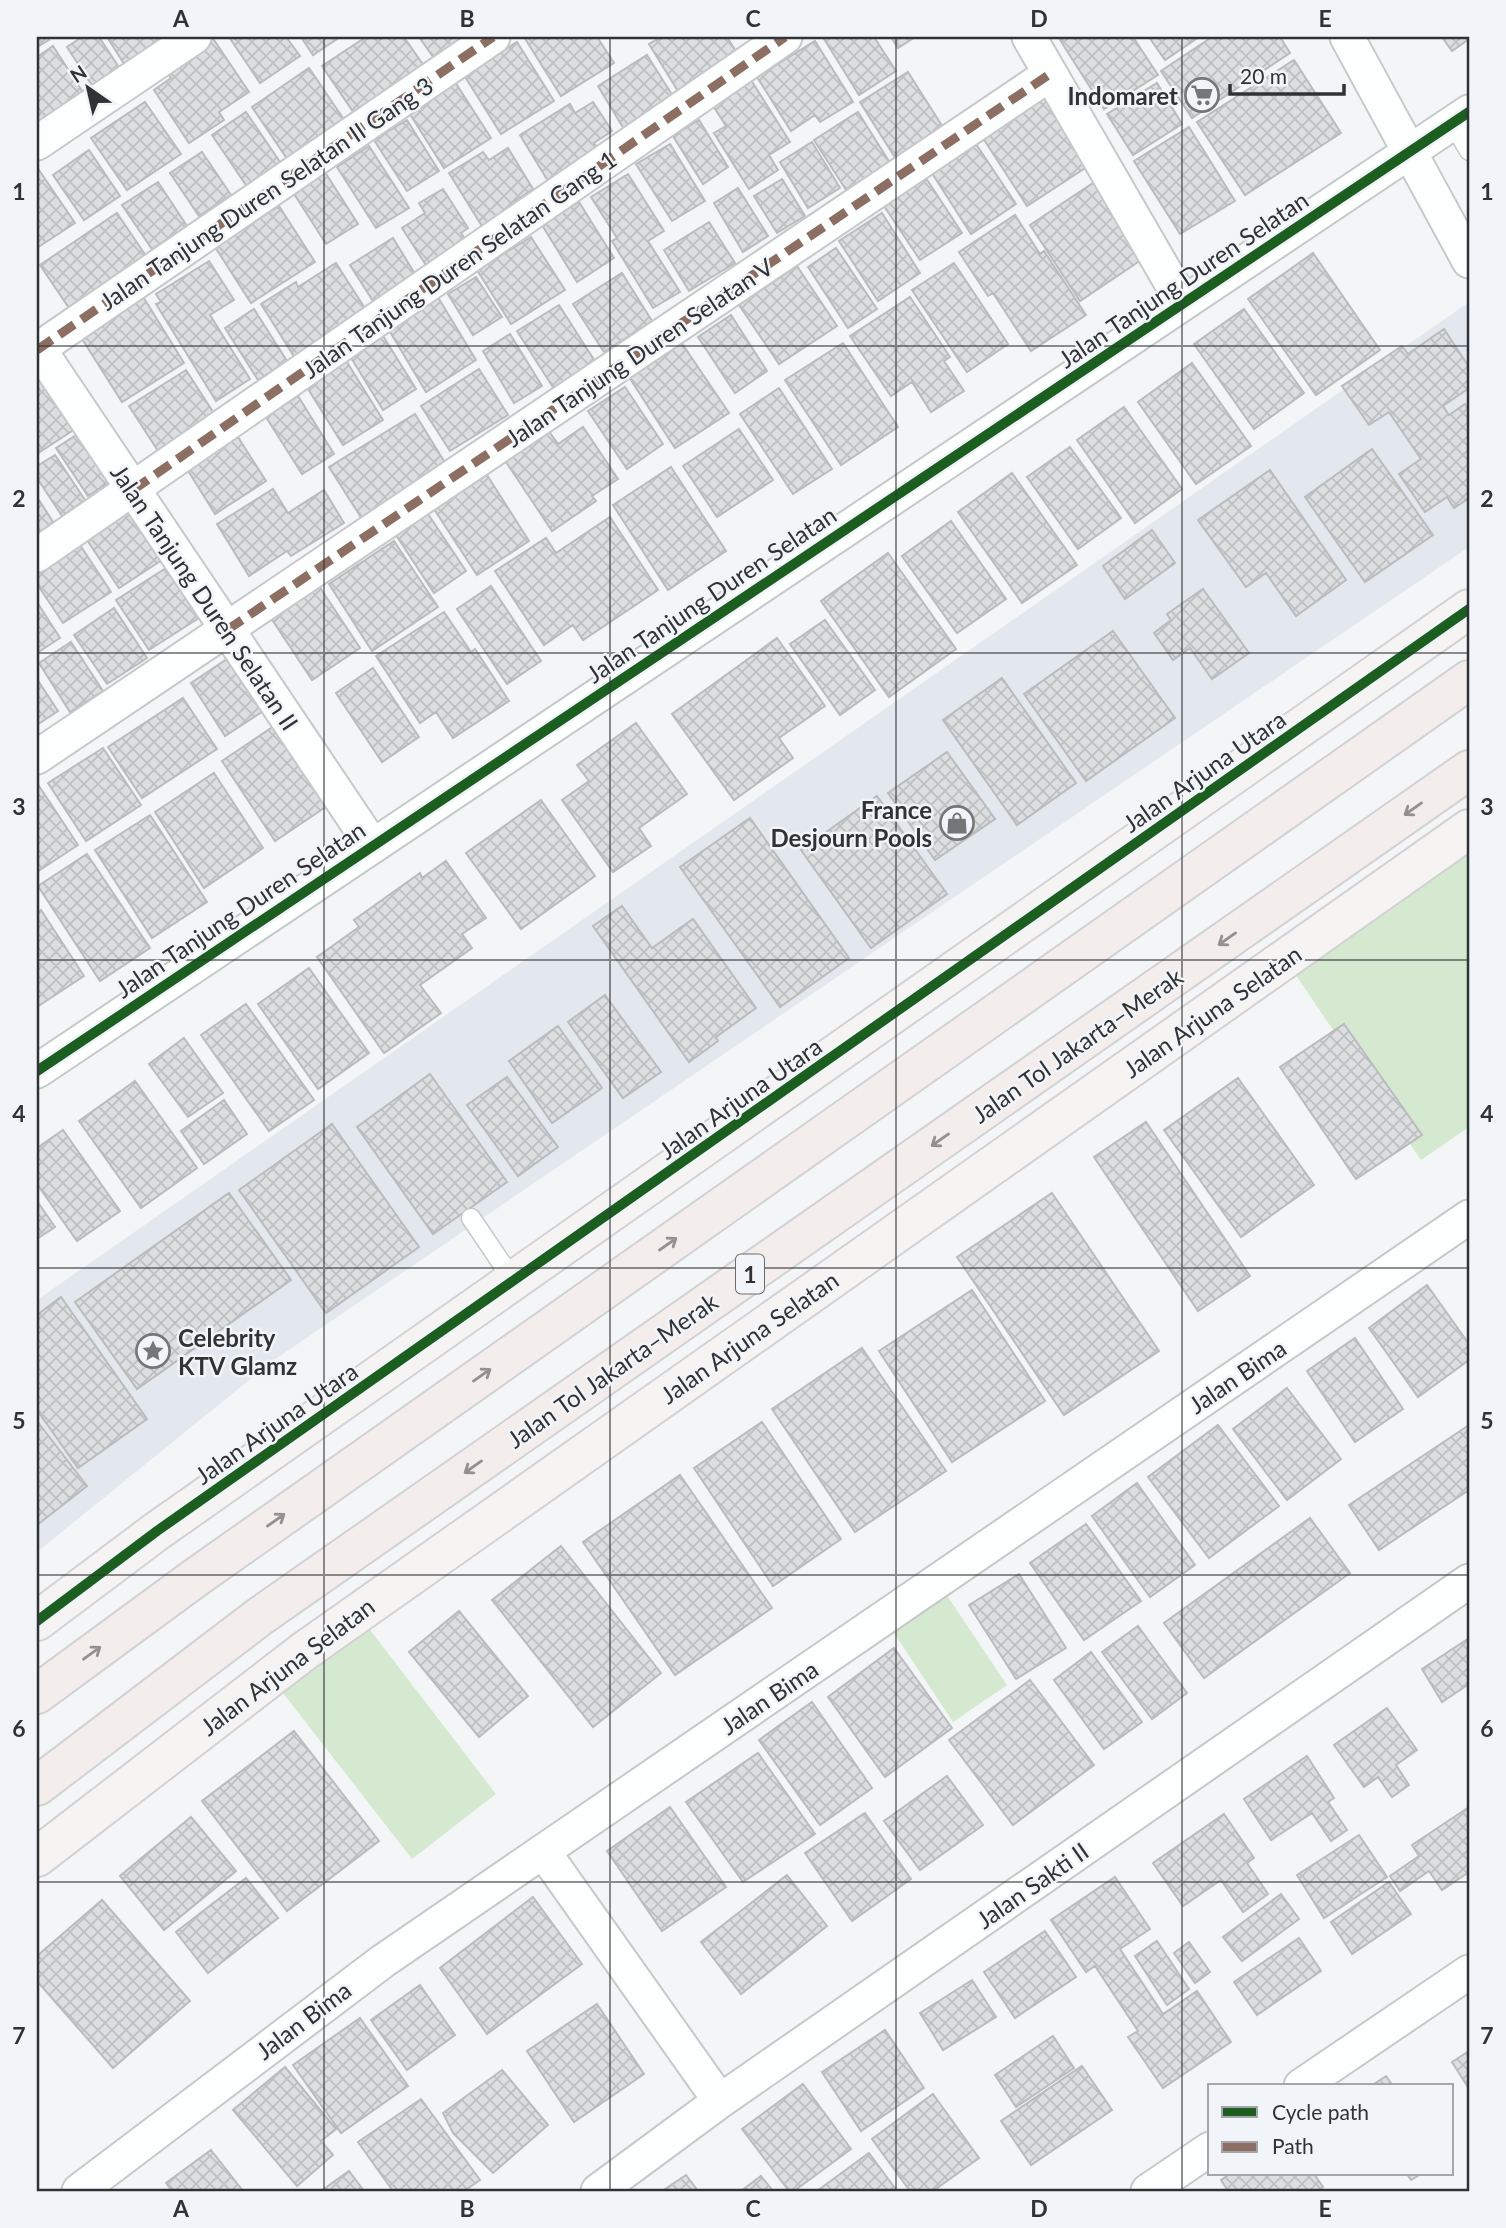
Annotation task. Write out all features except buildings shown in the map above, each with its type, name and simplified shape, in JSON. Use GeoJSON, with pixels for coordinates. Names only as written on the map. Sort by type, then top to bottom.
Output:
{"type":"FeatureCollection","features":[{"type":"Feature","properties":{"kind":"highway"},"geometry":{"type":"LineString","coordinates":[[37,1694],[195,1577],[1469,680]]}},
{"type":"Feature","properties":{"kind":"highway","name":"Jalan Tol Jakarta–Merak"},"geometry":{"type":"LineString","coordinates":[[37,1786],[259,1617],[1469,770]]}},
{"type":"Feature","properties":{"kind":"main road","name":"Jalan Arjuna Utara"},"geometry":{"type":"LineString","coordinates":[[37,1621],[157,1531],[515,1283],[1469,610]]}},
{"type":"Feature","properties":{"kind":"main road","name":"Jalan Arjuna Selatan"},"geometry":{"type":"LineString","coordinates":[[37,1857],[314,1644],[1469,829]]}},
{"type":"Feature","properties":{"kind":"street"},"geometry":{"type":"LineString","coordinates":[[37,143],[194,37]]}},
{"type":"Feature","properties":{"kind":"street","name":"Jalan Tanjung Duren Selatan II Gang 3"},"geometry":{"type":"LineString","coordinates":[[37,349],[493,37]]}},
{"type":"Feature","properties":{"kind":"street","name":"Jalan Tanjung Duren Selatan Gang 1"},"geometry":{"type":"LineString","coordinates":[[37,555],[786,37]]}},
{"type":"Feature","properties":{"kind":"street"},"geometry":{"type":"LineString","coordinates":[[1029,37],[1183,303]]}},
{"type":"Feature","properties":{"kind":"street"},"geometry":{"type":"LineString","coordinates":[[1347,37],[1469,261]]}},
{"type":"Feature","properties":{"kind":"street","name":"Jalan Tanjung Duren Selatan V"},"geometry":{"type":"LineString","coordinates":[[37,757],[1050,74]]}},
{"type":"Feature","properties":{"kind":"street","name":"Jalan Tanjung Duren Selatan"},"geometry":{"type":"LineString","coordinates":[[37,1071],[1183,303],[1410,154],[1464,129]]}},
{"type":"Feature","properties":{"kind":"street","name":"Jalan Tanjung Duren Selatan II"},"geometry":{"type":"LineString","coordinates":[[37,349],[372,845]]}},
{"type":"Feature","properties":{"kind":"street","name":"Jalan Bima"},"geometry":{"type":"LineString","coordinates":[[79,2191],[383,1961],[1466,1228]]}},
{"type":"Feature","properties":{"kind":"street","name":"Jalan Sakti II"},"geometry":{"type":"LineString","coordinates":[[598,2191],[720,2102],[1469,1581]]}},
{"type":"Feature","properties":{"kind":"street"},"geometry":{"type":"LineString","coordinates":[[543,1851],[720,2102]]}},
{"type":"Feature","properties":{"kind":"street"},"geometry":{"type":"LineString","coordinates":[[1304,2084],[1469,1972]]}},
{"type":"Feature","properties":{"kind":"street"},"geometry":{"type":"LineString","coordinates":[[1148,2191],[1208,2150]]}},
{"type":"Feature","properties":{"kind":"lane"},"geometry":{"type":"LineString","coordinates":[[471,1218],[515,1283]]}},
{"type":"Feature","properties":{"kind":"shaded area"},"geometry":{"type":"Polygon","coordinates":[[[1469,302],[1469,547],[274,1360],[37,1552],[37,1300],[1469,302]]]}},
{"type":"Feature","properties":{"kind":"green space"},"geometry":{"type":"Polygon","coordinates":[[[1469,842],[1469,1127],[1421,1160],[1289,965],[1469,842]]]}},
{"type":"Feature","properties":{"kind":"green space"},"geometry":{"type":"Polygon","coordinates":[[[942,1588],[1007,1685],[953,1722],[888,1624],[942,1588]]]}},
{"type":"Feature","properties":{"kind":"green space"},"geometry":{"type":"Polygon","coordinates":[[[357,1613],[496,1794],[412,1859],[272,1679],[357,1613]]]}},
{"type":"Feature","properties":{"kind":"marked path"},"geometry":{"type":"LineString","coordinates":[[37,350],[493,37]]}},
{"type":"Feature","properties":{"kind":"marked path"},"geometry":{"type":"LineString","coordinates":[[133,490],[785,37]]}},
{"type":"Feature","properties":{"kind":"marked path"},"geometry":{"type":"LineString","coordinates":[[227,630],[1050,74]]}},
{"type":"Feature","properties":{"kind":"cycle path"},"geometry":{"type":"LineString","coordinates":[[37,1071],[1469,112]]}},
{"type":"Feature","properties":{"kind":"cycle path"},"geometry":{"type":"LineString","coordinates":[[37,1621],[157,1531],[1469,609]]}},
{"type":"Feature","properties":{"kind":"place","name":"Indomaret"},"geometry":{"type":"Point","coordinates":[1202,95]}},
{"type":"Feature","properties":{"kind":"place","name":"France Desjourn Pools"},"geometry":{"type":"Point","coordinates":[957,823]}},
{"type":"Feature","properties":{"kind":"place","name":"Celebrity KTV Glamz"},"geometry":{"type":"Point","coordinates":[153,1351]}}]}
